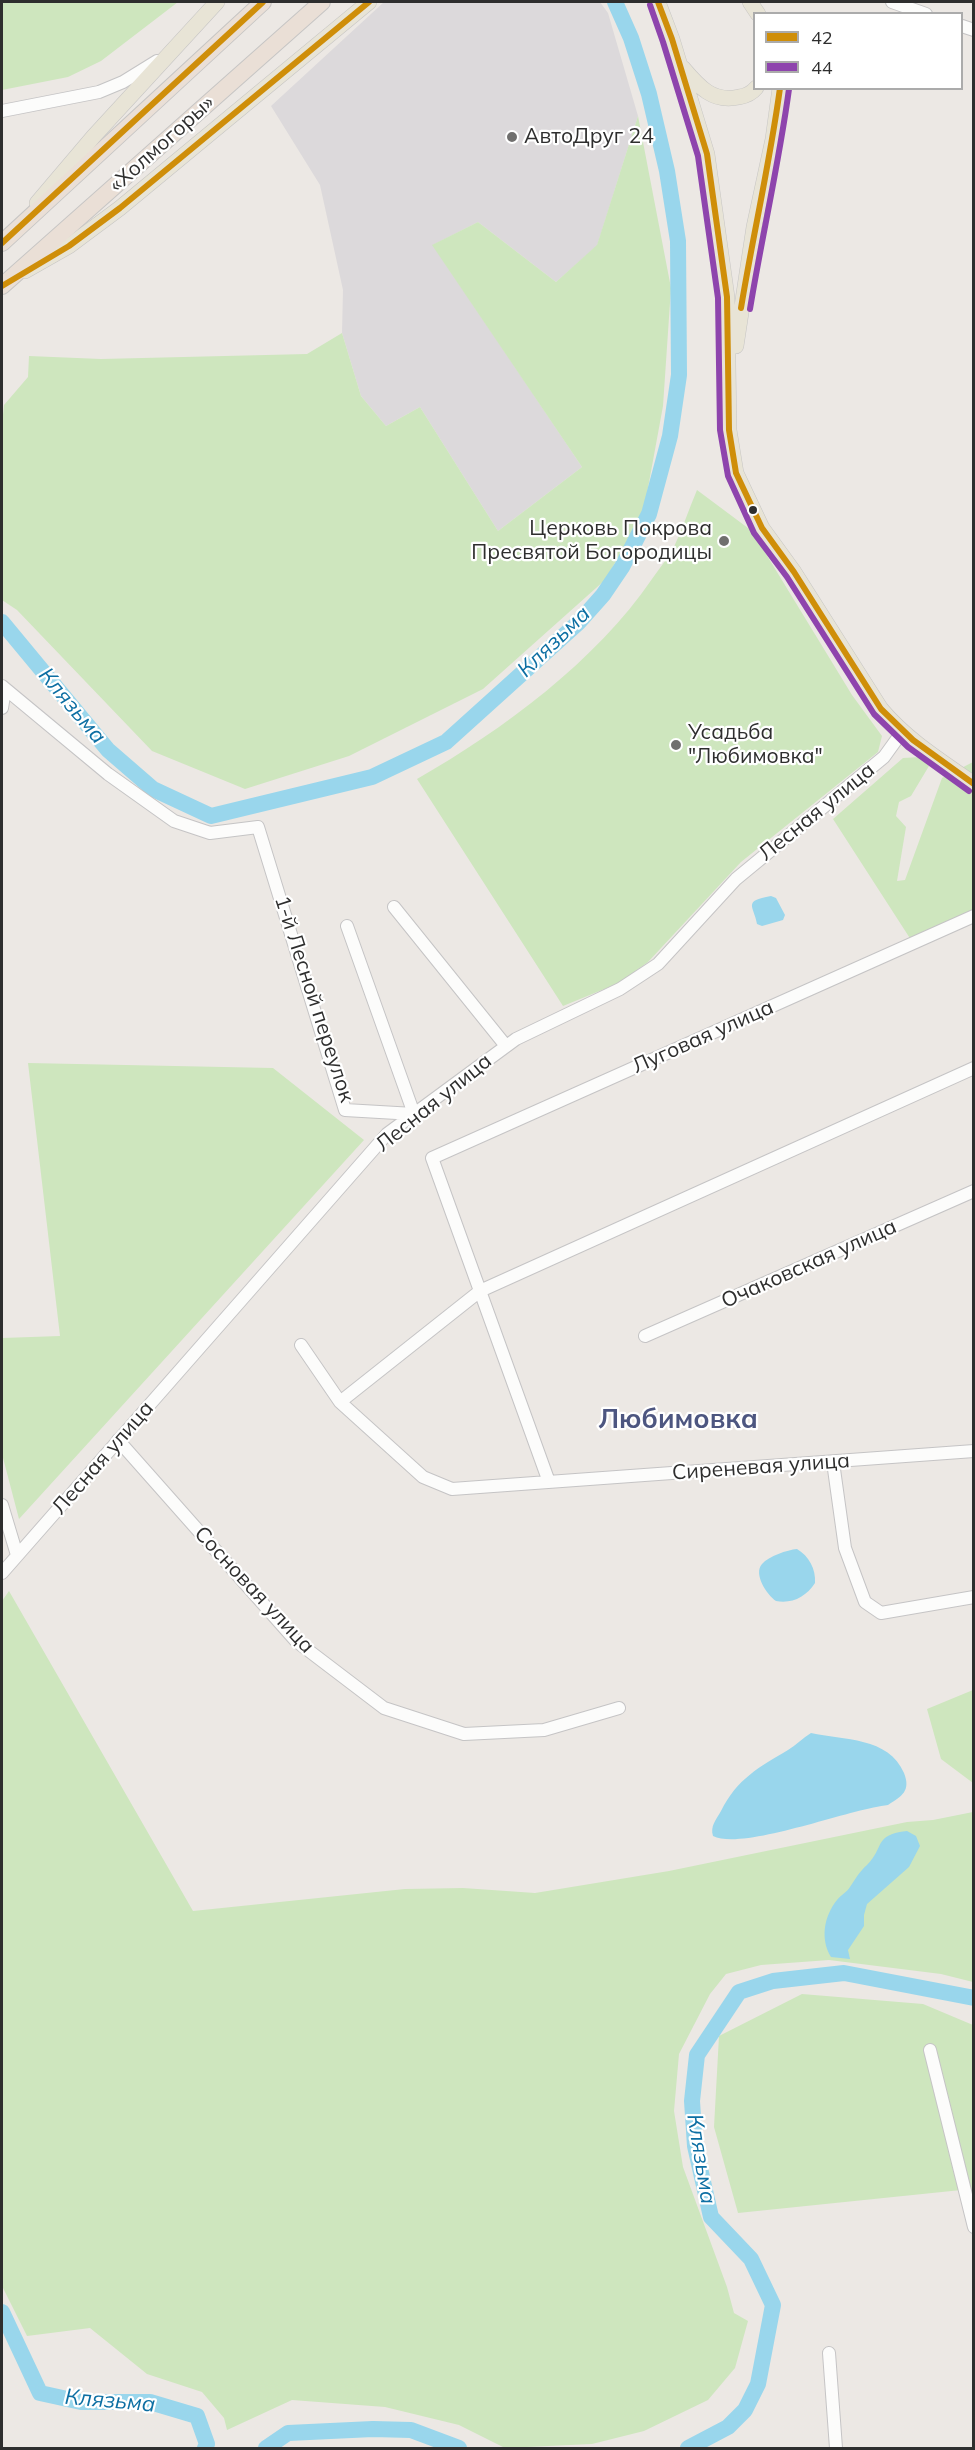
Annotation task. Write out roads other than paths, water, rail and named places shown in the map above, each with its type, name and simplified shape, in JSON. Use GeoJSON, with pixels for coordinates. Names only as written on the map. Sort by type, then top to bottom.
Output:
{"type":"FeatureCollection","features":[{"type":"Feature","properties":{"kind":"highway","name":"«Холмогоры»"},"geometry":{"type":"LineString","coordinates":[[2,242],[263,2]]}},
{"type":"Feature","properties":{"kind":"highway","name":"«Холмогоры»"},"geometry":{"type":"LineString","coordinates":[[4,284],[322,2]]}},
{"type":"Feature","properties":{"kind":"main road"},"geometry":{"type":"LineString","coordinates":[[2,242],[168,54],[217,2]]}},
{"type":"Feature","properties":{"kind":"main road"},"geometry":{"type":"LineString","coordinates":[[4,284],[69,246],[120,208],[369,2]]}},
{"type":"Feature","properties":{"kind":"main road"},"geometry":{"type":"LineString","coordinates":[[658,2],[680,64],[707,154],[727,297],[729,430],[734,464],[762,528],[794,572],[881,709],[902,732],[974,784]]}},
{"type":"Feature","properties":{"kind":"main road"},"geometry":{"type":"LineString","coordinates":[[680,64],[703,90],[717,97],[731,99],[743,96],[753,90]]}},
{"type":"Feature","properties":{"kind":"main road"},"geometry":{"type":"LineString","coordinates":[[730,396],[752,237],[780,90]]}},
{"type":"Feature","properties":{"kind":"street"},"geometry":{"type":"LineString","coordinates":[[892,2],[920,12]]}},
{"type":"Feature","properties":{"kind":"street"},"geometry":{"type":"LineString","coordinates":[[2,111],[99,92],[123,82],[168,54]]}},
{"type":"Feature","properties":{"kind":"street"},"geometry":{"type":"LineString","coordinates":[[2,708],[3,688]]}},
{"type":"Feature","properties":{"kind":"street","name":"1-й Лесной переулок"},"geometry":{"type":"LineString","coordinates":[[3,688],[108,774],[174,820],[210,833],[258,827],[345,1110],[414,1114]]}},
{"type":"Feature","properties":{"kind":"street","name":"Лесная улица"},"geometry":{"type":"LineString","coordinates":[[2,1573],[387,1134],[516,1039],[620,989],[658,964],[736,879],[884,757],[902,732]]}},
{"type":"Feature","properties":{"kind":"street"},"geometry":{"type":"LineString","coordinates":[[394,907],[506,1046]]}},
{"type":"Feature","properties":{"kind":"street","name":"Луговая улица"},"geometry":{"type":"LineString","coordinates":[[480,1291],[432,1158],[974,916]]}},
{"type":"Feature","properties":{"kind":"street"},"geometry":{"type":"LineString","coordinates":[[347,926],[414,1114]]}},
{"type":"Feature","properties":{"kind":"street"},"geometry":{"type":"LineString","coordinates":[[340,1402],[480,1291],[974,1068]]}},
{"type":"Feature","properties":{"kind":"street","name":"Очаковская улица"},"geometry":{"type":"LineString","coordinates":[[645,1336],[974,1191]]}},
{"type":"Feature","properties":{"kind":"street"},"geometry":{"type":"LineString","coordinates":[[480,1291],[549,1482]]}},
{"type":"Feature","properties":{"kind":"street","name":"Сиреневая улица"},"geometry":{"type":"LineString","coordinates":[[301,1345],[340,1402],[423,1476],[452,1490],[974,1451]]}},
{"type":"Feature","properties":{"kind":"street","name":"Сосновая улица"},"geometry":{"type":"LineString","coordinates":[[118,1440],[296,1641],[384,1708],[464,1734],[544,1730],[619,1708]]}},
{"type":"Feature","properties":{"kind":"street"},"geometry":{"type":"LineString","coordinates":[[833,1462],[845,1548],[864,1602],[881,1613],[974,1597]]}},
{"type":"Feature","properties":{"kind":"street"},"geometry":{"type":"LineString","coordinates":[[2,1505],[17,1555]]}},
{"type":"Feature","properties":{"kind":"street"},"geometry":{"type":"LineString","coordinates":[[930,2050],[974,2227]]}},
{"type":"Feature","properties":{"kind":"street"},"geometry":{"type":"LineString","coordinates":[[829,2353],[836,2448]]}},
{"type":"Feature","properties":{"kind":"water"},"geometry":{"type":"Polygon","coordinates":[[[771,896],[776,898],[785,915],[783,920],[762,926],[757,924],[752,905],[756,900],[771,896]]]}},
{"type":"Feature","properties":{"kind":"water"},"geometry":{"type":"Polygon","coordinates":[[[797,1549],[811,1563],[815,1583],[798,1598],[776,1601],[762,1584],[760,1568],[765,1561],[774,1556],[797,1549]]]}},
{"type":"Feature","properties":{"kind":"water"},"geometry":{"type":"Polygon","coordinates":[[[811,1733],[864,1742],[888,1753],[897,1761],[904,1773],[906,1789],[888,1805],[797,1828],[748,1838],[728,1839],[713,1836],[712,1829],[715,1820],[734,1790],[758,1768],[811,1733]]]}},
{"type":"Feature","properties":{"kind":"water"},"geometry":{"type":"Polygon","coordinates":[[[907,1831],[916,1836],[920,1846],[909,1867],[867,1904],[864,1926],[848,1950],[850,1959],[831,1957],[825,1943],[825,1928],[833,1906],[872,1859],[884,1839],[889,1835],[907,1831]]]}},
{"type":"Feature","properties":{"kind":"waterway","name":"Клязьма"},"geometry":{"type":"LineString","coordinates":[[2,622],[108,750],[153,789],[211,816],[372,777],[446,742],[579,622],[603,595],[622,567],[649,514],[670,436],[679,375],[678,241],[667,171],[649,94],[631,38],[615,2]]}},
{"type":"Feature","properties":{"kind":"waterway","name":"Клязьма"},"geometry":{"type":"LineString","coordinates":[[688,2448],[728,2427],[745,2410],[758,2384],[773,2305],[751,2259],[711,2217],[695,2146],[692,2101],[697,2055],[739,1992],[773,1981],[844,1973],[974,1998]]}},
{"type":"Feature","properties":{"kind":"waterway","name":"Клязьма"},"geometry":{"type":"LineString","coordinates":[[2,2312],[40,2393],[81,2402],[150,2402],[197,2416],[207,2444],[205,2448]]}},
{"type":"Feature","properties":{"kind":"waterway","name":"Клязьма"},"geometry":{"type":"LineString","coordinates":[[266,2448],[288,2433],[373,2429],[411,2430],[459,2448]]}},
{"type":"Feature","properties":{"kind":"place","name":"АвтоДруг 24"},"geometry":{"type":"Point","coordinates":[512,137]}},
{"type":"Feature","properties":{"kind":"place","name":"Церковь Покрова Пресвятой Богородицы"},"geometry":{"type":"Point","coordinates":[724,541]}},
{"type":"Feature","properties":{"kind":"place","name":"Усадьба \"Любимовка\""},"geometry":{"type":"Point","coordinates":[676,745]}},
{"type":"Feature","properties":{"kind":"district","name":"Любимовка"},"geometry":{"type":"Point","coordinates":[678,1420]}}]}
